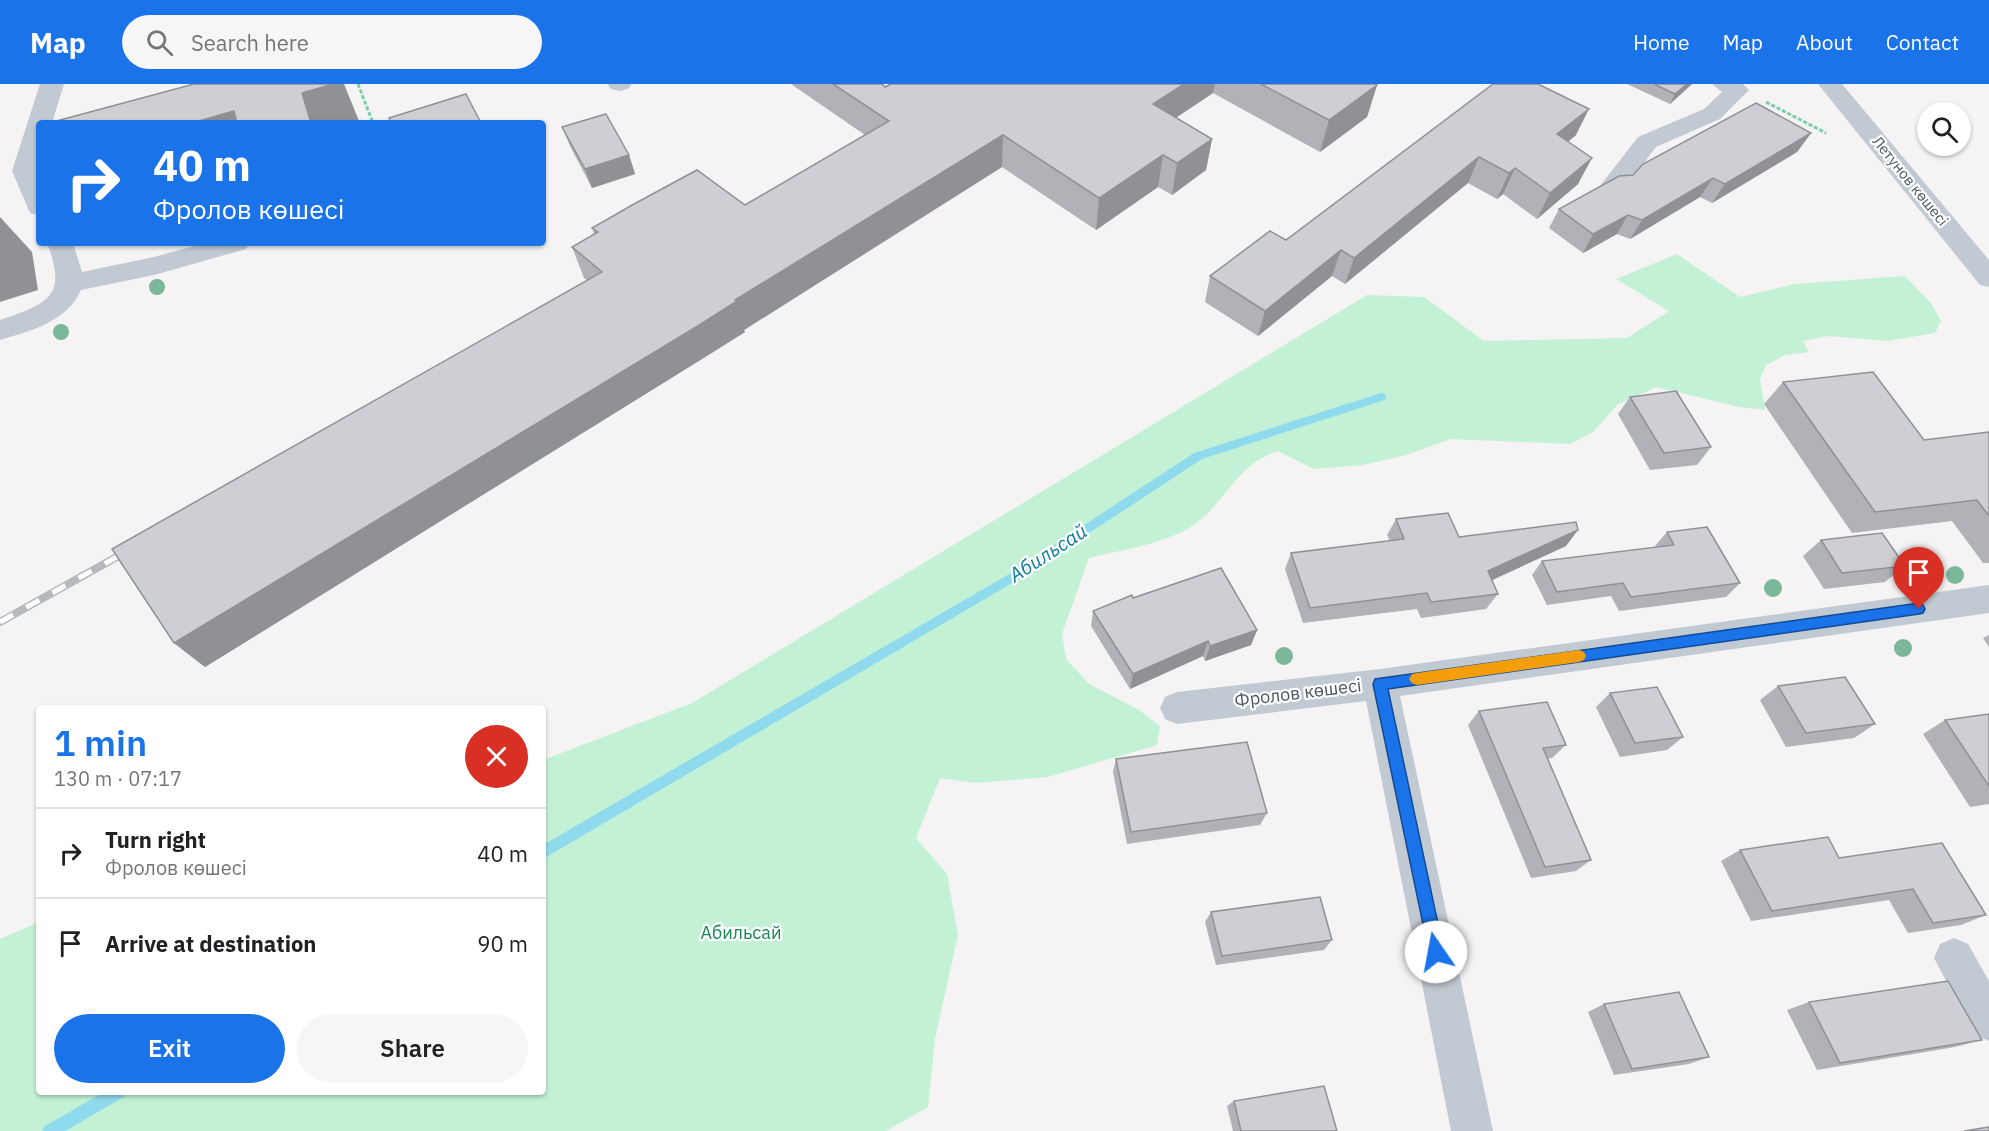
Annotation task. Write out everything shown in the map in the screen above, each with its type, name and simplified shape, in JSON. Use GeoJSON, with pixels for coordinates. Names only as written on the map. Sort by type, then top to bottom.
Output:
{"type":"FeatureCollection","features":[{"type":"Feature","properties":{"kind":"street"},"geometry":{"type":"LineString","coordinates":[[40,120],[52,84]]}},
{"type":"Feature","properties":{"kind":"street","name":"Летунов көшесі"},"geometry":{"type":"LineString","coordinates":[[1830,84],[1989,278]]}},
{"type":"Feature","properties":{"kind":"street"},"geometry":{"type":"LineString","coordinates":[[1613,186],[1647,142],[1712,114],[1730,87]]}},
{"type":"Feature","properties":{"kind":"street"},"geometry":{"type":"LineString","coordinates":[[36,143],[32,168],[36,190]]}},
{"type":"Feature","properties":{"kind":"street"},"geometry":{"type":"LineString","coordinates":[[0,185],[32,168]]}},
{"type":"Feature","properties":{"kind":"street"},"geometry":{"type":"LineString","coordinates":[[0,330],[40,316],[64,299],[72,283],[67,256],[62,246]]}},
{"type":"Feature","properties":{"kind":"street"},"geometry":{"type":"LineString","coordinates":[[72,283],[154,266],[226,246]]}},
{"type":"Feature","properties":{"kind":"street","name":"Фролов көшесі"},"geometry":{"type":"LineString","coordinates":[[1177,708],[1380,684],[1989,599]]}},
{"type":"Feature","properties":{"kind":"street"},"geometry":{"type":"LineString","coordinates":[[1380,684],[1473,1131]]}},
{"type":"Feature","properties":{"kind":"street"},"geometry":{"type":"LineString","coordinates":[[1954,958],[1989,1021]]}},
{"type":"Feature","properties":{"kind":"path"},"geometry":{"type":"LineString","coordinates":[[358,84],[372,120]]}},
{"type":"Feature","properties":{"kind":"path"},"geometry":{"type":"LineString","coordinates":[[1730,87],[1833,136]]}},
{"type":"Feature","properties":{"kind":"green space","name":"Абильсай"},"geometry":{"type":"Polygon","coordinates":[[[1677,254],[1740,297],[1795,284],[1905,276],[1931,303],[1941,321],[1935,333],[1888,341],[1829,336],[1803,341],[1809,352],[1785,355],[1766,365],[1760,379],[1765,410],[1739,407],[1657,387],[1618,404],[1593,432],[1570,444],[1451,439],[1406,455],[1363,465],[1314,469],[1278,451],[1263,457],[1240,475],[1214,507],[1192,526],[1168,538],[1089,558],[1062,634],[1066,659],[1089,684],[1139,710],[1160,726],[1157,745],[1048,777],[975,783],[940,778],[916,838],[947,874],[958,935],[935,1039],[928,1107],[886,1131],[0,1131],[0,939],[36,923],[36,1095],[546,1095],[546,759],[692,703],[1367,295],[1424,297],[1484,341],[1627,338],[1669,311],[1616,279],[1677,254]]]}},
{"type":"Feature","properties":{"kind":"building"},"geometry":{"type":"Polygon","coordinates":[[[194,84],[333,84],[302,93],[310,120],[236,120],[234,111],[202,120],[60,120],[194,84]]]}},
{"type":"Feature","properties":{"kind":"building"},"geometry":{"type":"Polygon","coordinates":[[[833,84],[882,84],[885,87],[891,84],[1184,84],[1153,104],[1212,139],[1177,163],[1163,155],[1099,198],[1003,135],[735,300],[737,301],[701,324],[174,643],[112,549],[602,272],[572,247],[598,232],[592,228],[634,204],[697,170],[745,205],[889,121],[833,84]]]}},
{"type":"Feature","properties":{"kind":"building"},"geometry":{"type":"Polygon","coordinates":[[[1261,84],[1375,84],[1377,85],[1329,120],[1261,84]]]}},
{"type":"Feature","properties":{"kind":"building"},"geometry":{"type":"Polygon","coordinates":[[[1493,84],[1538,84],[1589,109],[1557,134],[1592,158],[1550,193],[1515,168],[1509,173],[1479,157],[1354,258],[1341,250],[1265,311],[1210,276],[1270,231],[1286,240],[1493,84]]]}},
{"type":"Feature","properties":{"kind":"building"},"geometry":{"type":"Polygon","coordinates":[[[1654,84],[1687,84],[1675,94],[1654,84]]]}},
{"type":"Feature","properties":{"kind":"building"},"geometry":{"type":"Polygon","coordinates":[[[466,94],[479,120],[390,120],[389,118],[466,94]]]}},
{"type":"Feature","properties":{"kind":"building"},"geometry":{"type":"Polygon","coordinates":[[[1756,103],[1811,133],[1725,184],[1713,178],[1642,220],[1628,215],[1593,234],[1559,209],[1619,176],[1633,175],[1643,164],[1756,103]]]}},
{"type":"Feature","properties":{"kind":"building"},"geometry":{"type":"Polygon","coordinates":[[[606,114],[629,155],[585,169],[562,127],[606,114]]]}},
{"type":"Feature","properties":{"kind":"building"},"geometry":{"type":"Polygon","coordinates":[[[1873,372],[1924,440],[1989,432],[1989,516],[1977,500],[1875,512],[1783,382],[1873,372]]]}},
{"type":"Feature","properties":{"kind":"building"},"geometry":{"type":"Polygon","coordinates":[[[1676,391],[1711,447],[1664,453],[1630,397],[1676,391]]]}},
{"type":"Feature","properties":{"kind":"building"},"geometry":{"type":"Polygon","coordinates":[[[1448,513],[1459,537],[1576,522],[1578,530],[1488,571],[1498,594],[1431,602],[1427,593],[1310,608],[1291,553],[1404,539],[1396,519],[1448,513]]]}},
{"type":"Feature","properties":{"kind":"building"},"geometry":{"type":"Polygon","coordinates":[[[1707,527],[1740,583],[1631,597],[1623,583],[1557,592],[1542,561],[1674,545],[1667,532],[1707,527]]]}},
{"type":"Feature","properties":{"kind":"building"},"geometry":{"type":"Polygon","coordinates":[[[1882,533],[1905,566],[1842,573],[1821,540],[1882,533]]]}},
{"type":"Feature","properties":{"kind":"building"},"geometry":{"type":"Polygon","coordinates":[[[1221,568],[1257,630],[1210,646],[1208,641],[1133,674],[1093,611],[1132,595],[1133,598],[1221,568]]]}},
{"type":"Feature","properties":{"kind":"building"},"geometry":{"type":"Polygon","coordinates":[[[1845,677],[1875,724],[1806,733],[1778,686],[1845,677]]]}},
{"type":"Feature","properties":{"kind":"building"},"geometry":{"type":"Polygon","coordinates":[[[1657,687],[1683,737],[1635,743],[1610,693],[1657,687]]]}},
{"type":"Feature","properties":{"kind":"building"},"geometry":{"type":"Polygon","coordinates":[[[1547,702],[1566,745],[1543,748],[1591,860],[1545,867],[1479,711],[1547,702]]]}},
{"type":"Feature","properties":{"kind":"building"},"geometry":{"type":"Polygon","coordinates":[[[1989,714],[1989,786],[1945,720],[1989,714]]]}},
{"type":"Feature","properties":{"kind":"building"},"geometry":{"type":"Polygon","coordinates":[[[1247,742],[1267,813],[1131,832],[1116,759],[1247,742]]]}},
{"type":"Feature","properties":{"kind":"building"},"geometry":{"type":"Polygon","coordinates":[[[1828,837],[1839,858],[1942,843],[1986,915],[1933,923],[1913,889],[1772,911],[1740,850],[1828,837]]]}},
{"type":"Feature","properties":{"kind":"building"},"geometry":{"type":"Polygon","coordinates":[[[1320,897],[1332,940],[1222,956],[1211,912],[1320,897]]]}},
{"type":"Feature","properties":{"kind":"building"},"geometry":{"type":"Polygon","coordinates":[[[1948,981],[1982,1040],[1840,1063],[1809,1002],[1948,981]]]}},
{"type":"Feature","properties":{"kind":"building"},"geometry":{"type":"Polygon","coordinates":[[[1679,992],[1709,1057],[1632,1069],[1604,1004],[1679,992]]]}},
{"type":"Feature","properties":{"kind":"building"},"geometry":{"type":"Polygon","coordinates":[[[1324,1086],[1337,1131],[1241,1131],[1234,1101],[1324,1086]]]}},
{"type":"Feature","properties":{"kind":"building"},"geometry":{"type":"Polygon","coordinates":[[[1989,1127],[1989,1131],[1964,1131],[1989,1127]]]}},
{"type":"Feature","properties":{"kind":"waterway","name":"Абильсай"},"geometry":{"type":"LineString","coordinates":[[546,850],[1015,576],[1198,456],[1381,397]]}},
{"type":"Feature","properties":{"kind":"waterway","name":"Абильсай"},"geometry":{"type":"LineString","coordinates":[[50,1131],[114,1095]]}},
{"type":"Feature","properties":{"kind":"railway"},"geometry":{"type":"LineString","coordinates":[[0,622],[131,549]]}},
{"type":"Feature","properties":{"kind":"slow traffic"},"geometry":{"type":"LineString","coordinates":[[1417,679],[1579,656]]}},
{"type":"Feature","properties":{"kind":"route"},"geometry":{"type":"LineString","coordinates":[[1436,952],[1380,684],[1919,609]]}}]}
